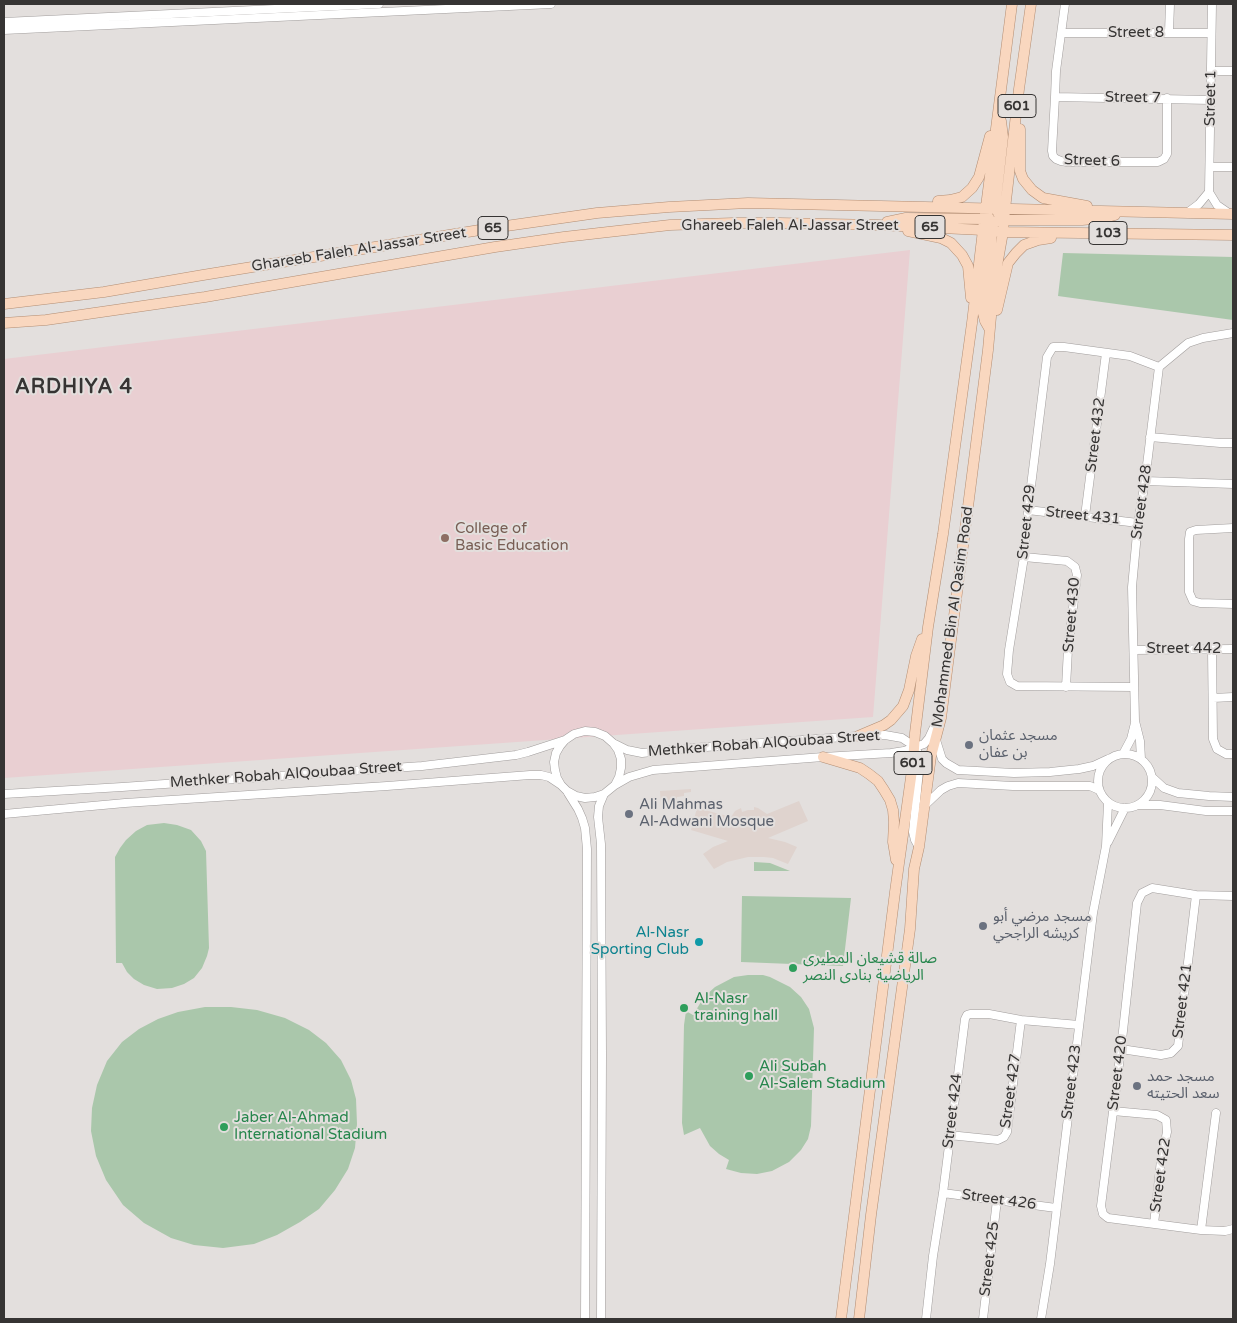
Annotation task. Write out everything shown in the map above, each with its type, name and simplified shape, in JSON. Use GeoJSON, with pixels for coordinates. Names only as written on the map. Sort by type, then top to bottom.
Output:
{"type":"FeatureCollection","features":[{"type":"Feature","properties":{"kind":"main road","name":"Mohammed Bin Al Qasim Road"},"geometry":{"type":"LineString","coordinates":[[859,1319],[910,935],[914,870],[919,847],[931,756],[941,718],[988,350],[994,283],[998,116],[1012,4]]}},
{"type":"Feature","properties":{"kind":"main road","name":"Mohammed Bin Al Qasim Road"},"geometry":{"type":"LineString","coordinates":[[841,1319],[913,763],[928,627],[943,534],[972,323],[995,219],[1019,89],[1031,4]]}},
{"type":"Feature","properties":{"kind":"main road"},"geometry":{"type":"LineString","coordinates":[[1019,89],[1020,170],[1023,179],[1032,190],[1043,198],[1123,212]]}},
{"type":"Feature","properties":{"kind":"main road"},"geometry":{"type":"LineString","coordinates":[[881,206],[950,200],[962,197],[972,188],[979,177],[1001,97]]}},
{"type":"Feature","properties":{"kind":"main road","name":"Ghareeb Faleh Al-Jassar Street"},"geometry":{"type":"LineString","coordinates":[[4,304],[104,292],[597,212],[669,206],[748,203],[881,206],[995,219]]}},
{"type":"Feature","properties":{"kind":"main road"},"geometry":{"type":"LineString","coordinates":[[878,225],[906,218],[1082,220],[1104,218],[1123,212]]}},
{"type":"Feature","properties":{"kind":"main road","name":"103"},"geometry":{"type":"LineString","coordinates":[[1123,212],[1232,214]]}},
{"type":"Feature","properties":{"kind":"main road","name":"103"},"geometry":{"type":"LineString","coordinates":[[995,219],[1094,233],[1233,235]]}},
{"type":"Feature","properties":{"kind":"main road","name":"Ghareeb Faleh Al-Jassar Street"},"geometry":{"type":"LineString","coordinates":[[4,324],[46,320],[205,297],[564,236],[734,222],[878,225]]}},
{"type":"Feature","properties":{"kind":"main road"},"geometry":{"type":"LineString","coordinates":[[878,225],[941,238],[951,243],[962,255],[968,266],[972,323]]}},
{"type":"Feature","properties":{"kind":"main road"},"geometry":{"type":"LineString","coordinates":[[988,350],[1008,263],[1016,253],[1024,245],[1038,240],[1094,233]]}},
{"type":"Feature","properties":{"kind":"main road"},"geometry":{"type":"LineString","coordinates":[[858,736],[892,720],[903,706],[909,690],[916,656],[928,627]]}},
{"type":"Feature","properties":{"kind":"main road"},"geometry":{"type":"LineString","coordinates":[[823,757],[860,768],[878,781],[890,800],[893,810],[894,851],[898,868]]}},
{"type":"Feature","properties":{"kind":"street"},"geometry":{"type":"LineString","coordinates":[[4,22],[379,4]]}},
{"type":"Feature","properties":{"kind":"street"},"geometry":{"type":"LineString","coordinates":[[4,30],[551,4]]}},
{"type":"Feature","properties":{"kind":"street","name":"Street 6"},"geometry":{"type":"LineString","coordinates":[[1065,4],[1056,72],[1053,156],[1061,162],[1158,162],[1164,159],[1167,154],[1168,98]]}},
{"type":"Feature","properties":{"kind":"street"},"geometry":{"type":"LineString","coordinates":[[1169,32],[1170,4]]}},
{"type":"Feature","properties":{"kind":"street","name":"Street 1"},"geometry":{"type":"LineString","coordinates":[[1209,192],[1212,4]]}},
{"type":"Feature","properties":{"kind":"street","name":"Street 8"},"geometry":{"type":"LineString","coordinates":[[1062,33],[1169,32],[1211,34]]}},
{"type":"Feature","properties":{"kind":"street"},"geometry":{"type":"LineString","coordinates":[[1211,72],[1233,71]]}},
{"type":"Feature","properties":{"kind":"street","name":"Street 7"},"geometry":{"type":"LineString","coordinates":[[1055,96],[1211,100]]}},
{"type":"Feature","properties":{"kind":"street"},"geometry":{"type":"LineString","coordinates":[[1210,167],[1233,167]]}},
{"type":"Feature","properties":{"kind":"street"},"geometry":{"type":"LineString","coordinates":[[1187,213],[1199,204],[1209,192],[1217,205],[1232,214]]}},
{"type":"Feature","properties":{"kind":"street"},"geometry":{"type":"LineString","coordinates":[[1159,367],[1188,343],[1203,338],[1233,333]]}},
{"type":"Feature","properties":{"kind":"street","name":"Street 429"},"geometry":{"type":"LineString","coordinates":[[1134,687],[1017,686],[1010,682],[1007,674],[1024,557],[1047,357],[1053,347],[1064,347],[1130,356],[1159,367]]}},
{"type":"Feature","properties":{"kind":"street","name":"Street 432"},"geometry":{"type":"LineString","coordinates":[[1086,516],[1106,353]]}},
{"type":"Feature","properties":{"kind":"street","name":"Street 428"},"geometry":{"type":"LineString","coordinates":[[1141,759],[1140,741],[1135,721],[1132,587],[1138,523],[1159,367]]}},
{"type":"Feature","properties":{"kind":"street"},"geometry":{"type":"LineString","coordinates":[[1150,437],[1220,443],[1233,442]]}},
{"type":"Feature","properties":{"kind":"street"},"geometry":{"type":"LineString","coordinates":[[1145,481],[1233,484]]}},
{"type":"Feature","properties":{"kind":"street","name":"Street 431"},"geometry":{"type":"LineString","coordinates":[[1028,510],[1138,523]]}},
{"type":"Feature","properties":{"kind":"street"},"geometry":{"type":"LineString","coordinates":[[1233,528],[1196,530],[1190,532],[1188,539],[1189,592],[1193,601],[1200,604],[1233,604]]}},
{"type":"Feature","properties":{"kind":"street","name":"Street 430"},"geometry":{"type":"LineString","coordinates":[[1024,557],[1068,562],[1075,567],[1077,575],[1068,649],[1066,687]]}},
{"type":"Feature","properties":{"kind":"street","name":"Street 442"},"geometry":{"type":"LineString","coordinates":[[1134,650],[1233,649]]}},
{"type":"Feature","properties":{"kind":"street"},"geometry":{"type":"LineString","coordinates":[[1212,650],[1213,739],[1217,749],[1226,754],[1233,754]]}},
{"type":"Feature","properties":{"kind":"street"},"geometry":{"type":"LineString","coordinates":[[1213,698],[1233,697]]}},
{"type":"Feature","properties":{"kind":"street"},"geometry":{"type":"LineString","coordinates":[[919,847],[913,832],[920,760],[914,748],[927,741],[941,718]]}},
{"type":"Feature","properties":{"kind":"street","name":"Street 428"},"geometry":{"type":"LineString","coordinates":[[1123,754],[1135,721]]}},
{"type":"Feature","properties":{"kind":"street"},"geometry":{"type":"LineString","coordinates":[[564,788],[576,796],[585,798],[604,794],[615,785],[619,777],[621,759],[613,743],[605,736],[595,732],[580,732],[574,734],[560,746],[554,762],[557,778],[578,809],[585,828],[586,838],[585,1319]]}},
{"type":"Feature","properties":{"kind":"street","name":"Methker Robah AlQoubaa Street"},"geometry":{"type":"LineString","coordinates":[[613,743],[627,750],[642,753],[879,735],[907,740],[914,748],[891,753],[653,770],[629,777],[615,785]]}},
{"type":"Feature","properties":{"kind":"street","name":"Methker Robah AlQoubaa Street"},"geometry":{"type":"LineString","coordinates":[[4,794],[422,766],[516,755],[566,740]]}},
{"type":"Feature","properties":{"kind":"street"},"geometry":{"type":"LineString","coordinates":[[936,740],[942,759],[958,770],[1014,773],[1050,772],[1093,766],[1115,755],[1136,756],[1147,764],[1152,778],[1149,794],[1138,805]]}},
{"type":"Feature","properties":{"kind":"street"},"geometry":{"type":"LineString","coordinates":[[1108,759],[1103,764],[1097,781],[1103,797],[1108,803],[1116,807],[1160,805],[1206,811],[1233,811]]}},
{"type":"Feature","properties":{"kind":"street"},"geometry":{"type":"LineString","coordinates":[[958,770],[954,772],[953,777],[954,781],[958,783]]}},
{"type":"Feature","properties":{"kind":"street","name":"Methker Robah AlQoubaa Street"},"geometry":{"type":"LineString","coordinates":[[4,814],[135,802],[530,775],[550,777],[564,788]]}},
{"type":"Feature","properties":{"kind":"street"},"geometry":{"type":"LineString","coordinates":[[1152,778],[1164,788],[1178,793],[1233,798]]}},
{"type":"Feature","properties":{"kind":"street"},"geometry":{"type":"LineString","coordinates":[[924,806],[941,790],[958,783],[1013,786],[1090,786],[1099,790]]}},
{"type":"Feature","properties":{"kind":"street"},"geometry":{"type":"LineString","coordinates":[[601,1319],[601,844],[598,817],[604,794]]}},
{"type":"Feature","properties":{"kind":"street","name":"Street 423"},"geometry":{"type":"LineString","coordinates":[[1041,1319],[1050,1264],[1093,913],[1106,846],[1108,803]]}},
{"type":"Feature","properties":{"kind":"street","name":"Street 423"},"geometry":{"type":"LineString","coordinates":[[1106,846],[1125,808]]}},
{"type":"Feature","properties":{"kind":"street","name":"Street 420"},"geometry":{"type":"LineString","coordinates":[[1233,896],[1196,895],[1152,888],[1142,893],[1137,903],[1121,1049],[1100,1206],[1102,1214],[1108,1218],[1201,1230],[1225,1231],[1233,1229]]}},
{"type":"Feature","properties":{"kind":"street","name":"Street 421"},"geometry":{"type":"LineString","coordinates":[[1121,1049],[1161,1055],[1171,1053],[1178,1046],[1196,895]]}},
{"type":"Feature","properties":{"kind":"street","name":"Street 424"},"geometry":{"type":"LineString","coordinates":[[926,1319],[949,1135],[967,1015],[989,1014],[1021,1020],[1079,1025]]}},
{"type":"Feature","properties":{"kind":"street","name":"Street 427"},"geometry":{"type":"LineString","coordinates":[[949,1135],[998,1140],[1004,1137],[1007,1132],[1021,1020]]}},
{"type":"Feature","properties":{"kind":"street","name":"Street 422"},"geometry":{"type":"LineString","coordinates":[[1113,1111],[1157,1115],[1166,1120],[1167,1132],[1161,1160],[1154,1224]]}},
{"type":"Feature","properties":{"kind":"street"},"geometry":{"type":"LineString","coordinates":[[1201,1230],[1216,1113]]}},
{"type":"Feature","properties":{"kind":"street"},"geometry":{"type":"LineString","coordinates":[[586,1143],[602,1143]]}},
{"type":"Feature","properties":{"kind":"street","name":"Street 426"},"geometry":{"type":"LineString","coordinates":[[943,1193],[1056,1208]]}},
{"type":"Feature","properties":{"kind":"street","name":"Street 425"},"geometry":{"type":"LineString","coordinates":[[983,1319],[997,1200]]}},
{"type":"Feature","properties":{"kind":"shaded area","name":"College of Basic Education"},"geometry":{"type":"Polygon","coordinates":[[[910,250],[873,717],[4,778],[4,359],[910,250]]]}},
{"type":"Feature","properties":{"kind":"shaded area"},"geometry":{"type":"Polygon","coordinates":[[[691,789],[691,792],[677,797],[667,806],[661,806],[660,791],[691,789]]]}},
{"type":"Feature","properties":{"kind":"shaded area"},"geometry":{"type":"Polygon","coordinates":[[[799,801],[808,821],[768,838],[797,847],[788,864],[773,858],[748,857],[727,862],[714,869],[703,854],[713,847],[728,841],[691,830],[697,808],[731,817],[735,811],[741,808],[742,812],[754,810],[754,807],[767,814],[799,801]]]}},
{"type":"Feature","properties":{"kind":"green space"},"geometry":{"type":"Polygon","coordinates":[[[1063,253],[1233,257],[1233,320],[1058,296],[1063,253]]]}},
{"type":"Feature","properties":{"kind":"green space"},"geometry":{"type":"Polygon","coordinates":[[[164,823],[191,830],[201,841],[206,851],[209,948],[202,968],[194,978],[172,988],[157,989],[144,985],[134,979],[122,963],[116,963],[115,857],[126,840],[136,831],[147,825],[164,823]]]}},
{"type":"Feature","properties":{"kind":"green space"},"geometry":{"type":"Polygon","coordinates":[[[754,862],[770,863],[790,871],[754,871],[754,862]]]}},
{"type":"Feature","properties":{"kind":"green space"},"geometry":{"type":"Polygon","coordinates":[[[742,896],[851,898],[843,966],[741,962],[742,896]]]}},
{"type":"Feature","properties":{"kind":"green space","name":"Ali Subah Al-Salem Stadium"},"geometry":{"type":"Polygon","coordinates":[[[748,975],[770,977],[790,987],[801,997],[809,1009],[814,1028],[811,1126],[808,1139],[801,1150],[789,1162],[772,1171],[757,1174],[741,1173],[726,1169],[729,1160],[710,1146],[700,1128],[684,1135],[682,1123],[686,1011],[693,1015],[704,997],[715,987],[734,977],[748,975]]]}},
{"type":"Feature","properties":{"kind":"green space","name":"Jaber Al-Ahmad International Stadium"},"geometry":{"type":"Polygon","coordinates":[[[205,1007],[257,1010],[285,1018],[309,1030],[326,1043],[341,1060],[351,1080],[356,1099],[357,1124],[355,1148],[348,1169],[335,1190],[319,1209],[300,1222],[277,1235],[254,1244],[223,1248],[194,1245],[171,1238],[144,1223],[123,1205],[106,1180],[96,1156],[91,1131],[92,1108],[97,1085],[107,1061],[122,1042],[139,1029],[158,1019],[178,1012],[205,1007]]]}},
{"type":"Feature","properties":{"kind":"place","name":"College of Basic Education"},"geometry":{"type":"Point","coordinates":[445,538]}},
{"type":"Feature","properties":{"kind":"place","name":"مسجد عثمان بن عفان"},"geometry":{"type":"Point","coordinates":[969,745]}},
{"type":"Feature","properties":{"kind":"place","name":"Ali Mahmas Al-Adwani Mosque"},"geometry":{"type":"Point","coordinates":[629,814]}},
{"type":"Feature","properties":{"kind":"place","name":"مسجد مرضي أبو كريشه الراجحي"},"geometry":{"type":"Point","coordinates":[983,926]}},
{"type":"Feature","properties":{"kind":"place","name":"Al-Nasr Sporting Club"},"geometry":{"type":"Point","coordinates":[699,942]}},
{"type":"Feature","properties":{"kind":"place","name":"صالة قشيعان المطيرى الرياضية بنادى النصر"},"geometry":{"type":"Point","coordinates":[793,968]}},
{"type":"Feature","properties":{"kind":"place","name":"Al-Nasr training hall"},"geometry":{"type":"Point","coordinates":[684,1008]}},
{"type":"Feature","properties":{"kind":"place","name":"Ali Subah Al-Salem Stadium"},"geometry":{"type":"Point","coordinates":[749,1076]}},
{"type":"Feature","properties":{"kind":"place","name":"مسجد حمد سعد الحتيته"},"geometry":{"type":"Point","coordinates":[1137,1086]}},
{"type":"Feature","properties":{"kind":"place","name":"Jaber Al-Ahmad International Stadium"},"geometry":{"type":"Point","coordinates":[224,1127]}},
{"type":"Feature","properties":{"kind":"district","name":"ARDHIYA 4"},"geometry":{"type":"Point","coordinates":[74,388]}}]}
